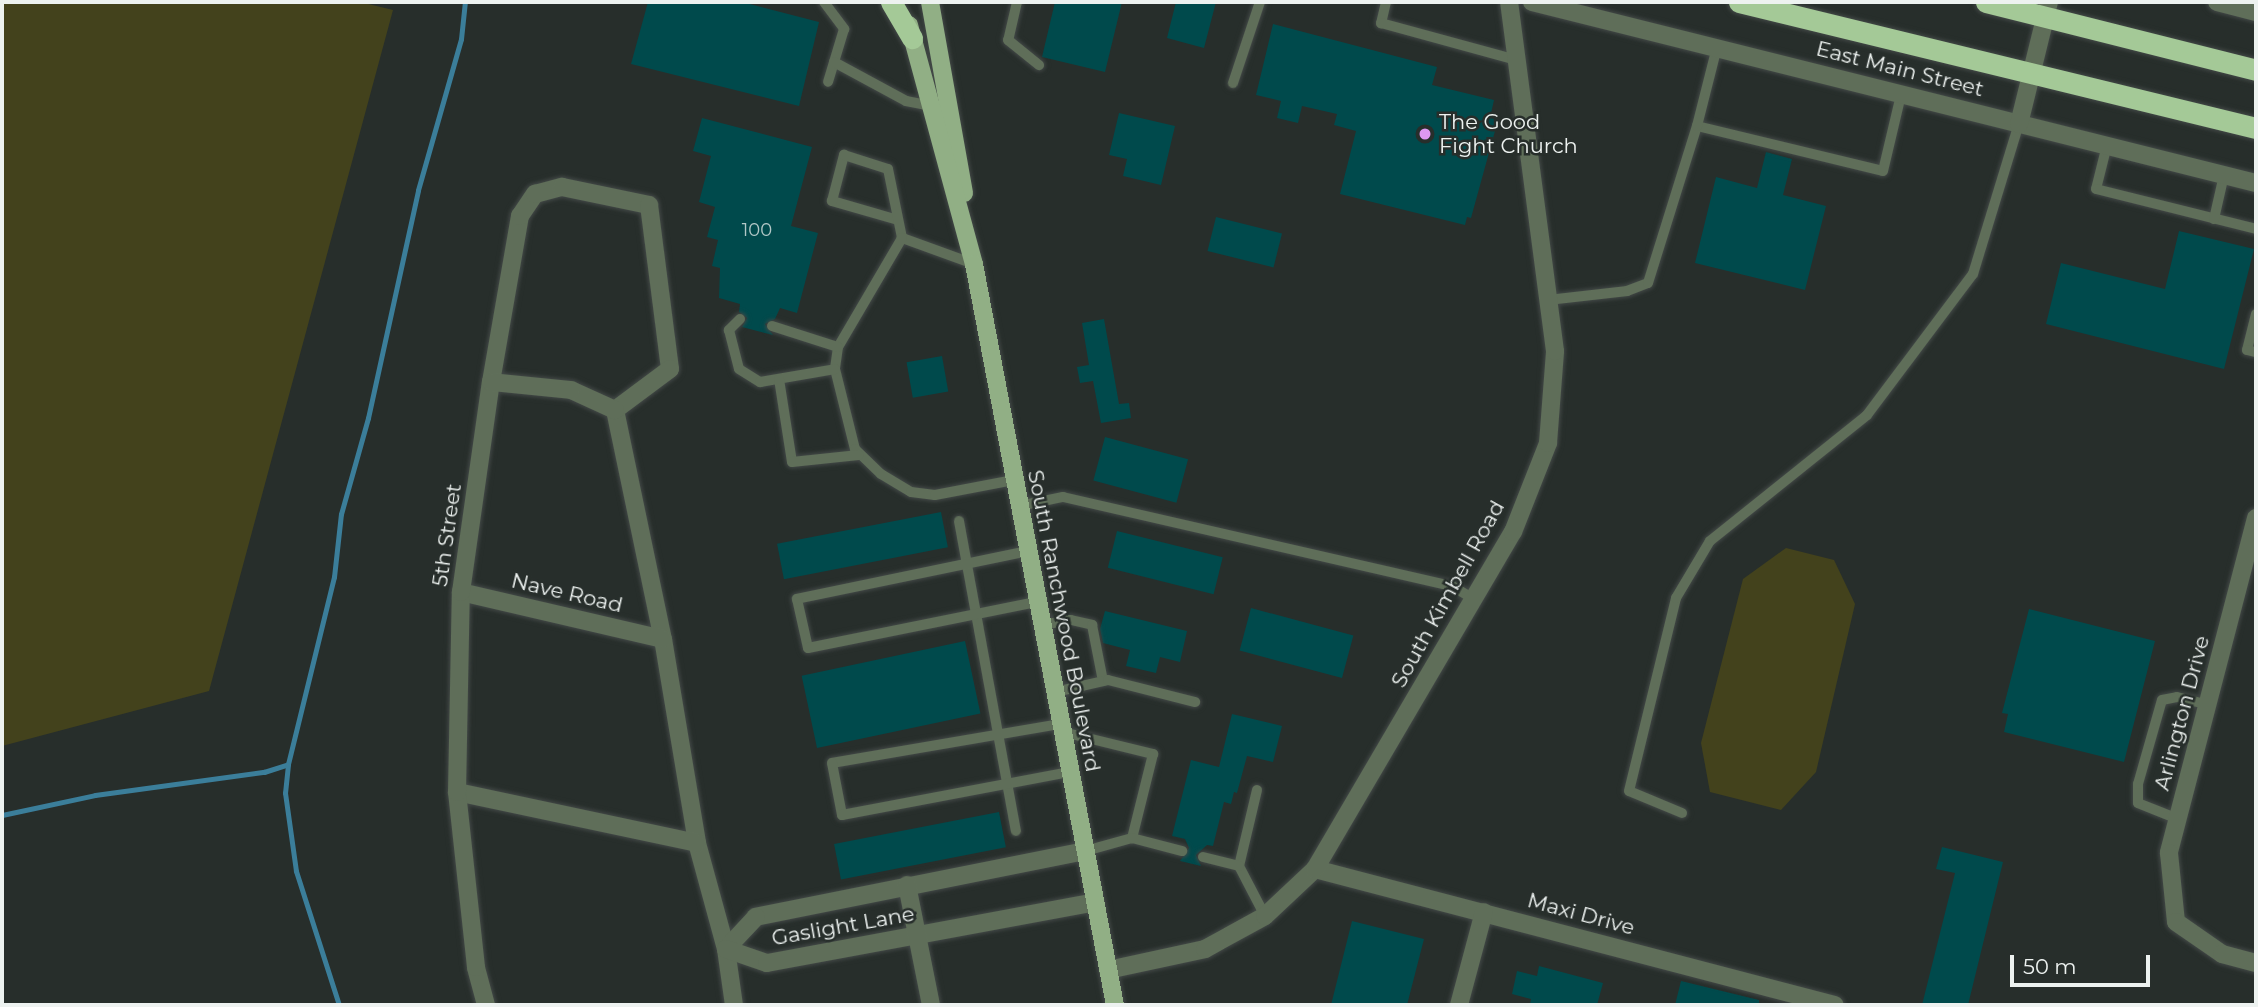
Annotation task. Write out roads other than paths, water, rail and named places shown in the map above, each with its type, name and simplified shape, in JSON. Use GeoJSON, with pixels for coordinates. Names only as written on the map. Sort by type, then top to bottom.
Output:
{"type":"FeatureCollection","features":[{"type":"Feature","properties":{"kind":"highway"},"geometry":{"type":"LineString","coordinates":[[891,2],[912,38]]}},
{"type":"Feature","properties":{"kind":"highway","name":"East Main Street"},"geometry":{"type":"LineString","coordinates":[[1739,2],[2256,128]]}},
{"type":"Feature","properties":{"kind":"highway"},"geometry":{"type":"LineString","coordinates":[[1986,2],[2046,9],[2256,70]]}},
{"type":"Feature","properties":{"kind":"main road","name":"South Ranchwood Boulevard"},"geometry":{"type":"LineString","coordinates":[[902,2],[974,264],[1115,1005]]}},
{"type":"Feature","properties":{"kind":"main road","name":"South Ranchwood Boulevard"},"geometry":{"type":"LineString","coordinates":[[930,2],[959,149],[969,245]]}},
{"type":"Feature","properties":{"kind":"street","name":"South Kimbell Road"},"geometry":{"type":"LineString","coordinates":[[1108,970],[1205,949],[1265,916],[1315,869],[1513,532],[1548,443],[1555,351],[1509,2]]}},
{"type":"Feature","properties":{"kind":"street","name":"East Main Street"},"geometry":{"type":"LineString","coordinates":[[1532,2],[2256,183]]}},
{"type":"Feature","properties":{"kind":"street"},"geometry":{"type":"LineString","coordinates":[[2217,2],[2256,12]]}},
{"type":"Feature","properties":{"kind":"street"},"geometry":{"type":"LineString","coordinates":[[2019,124],[2046,9]]}},
{"type":"Feature","properties":{"kind":"street","name":"5th Street"},"geometry":{"type":"LineString","coordinates":[[486,1005],[475,967],[457,792],[461,592],[491,382],[520,216],[535,194],[562,187],[649,205],[670,369],[615,410]]}},
{"type":"Feature","properties":{"kind":"street"},"geometry":{"type":"LineString","coordinates":[[491,382],[571,390],[615,410],[663,639],[697,843],[726,949],[734,1005]]}},
{"type":"Feature","properties":{"kind":"street","name":"Arlington Drive"},"geometry":{"type":"LineString","coordinates":[[2256,517],[2169,853],[2176,922],[2222,954],[2256,962]]}},
{"type":"Feature","properties":{"kind":"street","name":"Nave Road"},"geometry":{"type":"LineString","coordinates":[[461,592],[663,639]]}},
{"type":"Feature","properties":{"kind":"street"},"geometry":{"type":"LineString","coordinates":[[457,792],[697,843]]}},
{"type":"Feature","properties":{"kind":"street","name":"Gaslight Lane"},"geometry":{"type":"LineString","coordinates":[[1085,850],[756,916],[726,949],[768,963],[1095,902]]}},
{"type":"Feature","properties":{"kind":"street","name":"Maxi Drive"},"geometry":{"type":"LineString","coordinates":[[1315,869],[1836,1005]]}},
{"type":"Feature","properties":{"kind":"street"},"geometry":{"type":"LineString","coordinates":[[907,885],[931,1005]]}},
{"type":"Feature","properties":{"kind":"street"},"geometry":{"type":"LineString","coordinates":[[1459,1005],[1484,912]]}},
{"type":"Feature","properties":{"kind":"lane"},"geometry":{"type":"LineString","coordinates":[[824,2],[844,29],[828,82]]}},
{"type":"Feature","properties":{"kind":"lane"},"geometry":{"type":"LineString","coordinates":[[1017,2],[1008,40],[1039,65]]}},
{"type":"Feature","properties":{"kind":"lane"},"geometry":{"type":"LineString","coordinates":[[1233,83],[1261,2]]}},
{"type":"Feature","properties":{"kind":"lane"},"geometry":{"type":"LineString","coordinates":[[1386,2],[1381,23],[1516,60]]}},
{"type":"Feature","properties":{"kind":"lane"},"geometry":{"type":"LineString","coordinates":[[1548,300],[1627,291],[1648,283],[1698,125],[1717,47]]}},
{"type":"Feature","properties":{"kind":"lane"},"geometry":{"type":"LineString","coordinates":[[834,62],[906,101],[931,106]]}},
{"type":"Feature","properties":{"kind":"lane"},"geometry":{"type":"LineString","coordinates":[[1698,125],[1883,171],[1901,95]]}},
{"type":"Feature","properties":{"kind":"lane"},"geometry":{"type":"LineString","coordinates":[[1682,813],[1629,791],[1676,598],[1710,541],[1867,415],[1973,274],[2019,124]]}},
{"type":"Feature","properties":{"kind":"lane"},"geometry":{"type":"LineString","coordinates":[[2107,145],[2096,189],[2256,229]]}},
{"type":"Feature","properties":{"kind":"lane"},"geometry":{"type":"LineString","coordinates":[[898,220],[832,201],[844,155],[884,164],[898,220],[902,239],[838,346],[835,369],[859,455],[911,492],[934,495],[1014,480]]}},
{"type":"Feature","properties":{"kind":"lane"},"geometry":{"type":"LineString","coordinates":[[2214,219],[2224,175]]}},
{"type":"Feature","properties":{"kind":"lane"},"geometry":{"type":"LineString","coordinates":[[902,239],[974,264]]}},
{"type":"Feature","properties":{"kind":"lane"},"geometry":{"type":"LineString","coordinates":[[2256,313],[2248,350],[2256,352]]}},
{"type":"Feature","properties":{"kind":"lane"},"geometry":{"type":"LineString","coordinates":[[740,319],[729,330],[739,369],[760,382],[835,369]]}},
{"type":"Feature","properties":{"kind":"lane"},"geometry":{"type":"LineString","coordinates":[[772,326],[838,346]]}},
{"type":"Feature","properties":{"kind":"lane"},"geometry":{"type":"LineString","coordinates":[[779,379],[792,462],[859,455]]}},
{"type":"Feature","properties":{"kind":"lane"},"geometry":{"type":"LineString","coordinates":[[1019,506],[1063,497],[1451,586],[1474,599]]}},
{"type":"Feature","properties":{"kind":"lane"},"geometry":{"type":"LineString","coordinates":[[958,521],[995,735],[1016,831]]}},
{"type":"Feature","properties":{"kind":"lane"},"geometry":{"type":"LineString","coordinates":[[1028,551],[797,599],[808,648],[1037,602]]}},
{"type":"Feature","properties":{"kind":"lane"},"geometry":{"type":"LineString","coordinates":[[1042,625],[1071,620],[1092,625],[1103,681]]}},
{"type":"Feature","properties":{"kind":"lane"},"geometry":{"type":"LineString","coordinates":[[1055,692],[1103,681],[1195,702]]}},
{"type":"Feature","properties":{"kind":"lane"},"geometry":{"type":"LineString","coordinates":[[2178,819],[2138,803],[2138,783],[2162,700],[2177,697],[2208,705]]}},
{"type":"Feature","properties":{"kind":"lane"},"geometry":{"type":"LineString","coordinates":[[1070,772],[842,815],[832,763],[995,735],[1061,728],[1153,754],[1132,838]]}},
{"type":"Feature","properties":{"kind":"lane"},"geometry":{"type":"LineString","coordinates":[[1257,790],[1239,866],[1265,916]]}},
{"type":"Feature","properties":{"kind":"lane"},"geometry":{"type":"LineString","coordinates":[[1085,850],[1132,838],[1182,851]]}},
{"type":"Feature","properties":{"kind":"lane"},"geometry":{"type":"LineString","coordinates":[[1203,857],[1239,866]]}},
{"type":"Feature","properties":{"kind":"waterway"},"geometry":{"type":"LineString","coordinates":[[339,1005],[296,871],[285,793],[288,764],[334,577],[341,514],[368,418],[418,190],[461,39],[465,2]]}},
{"type":"Feature","properties":{"kind":"waterway"},"geometry":{"type":"LineString","coordinates":[[2,815],[95,795],[264,772],[288,764]]}},
{"type":"Feature","properties":{"kind":"place","name":"The Good Fight Church"},"geometry":{"type":"Point","coordinates":[1425,134]}}]}
